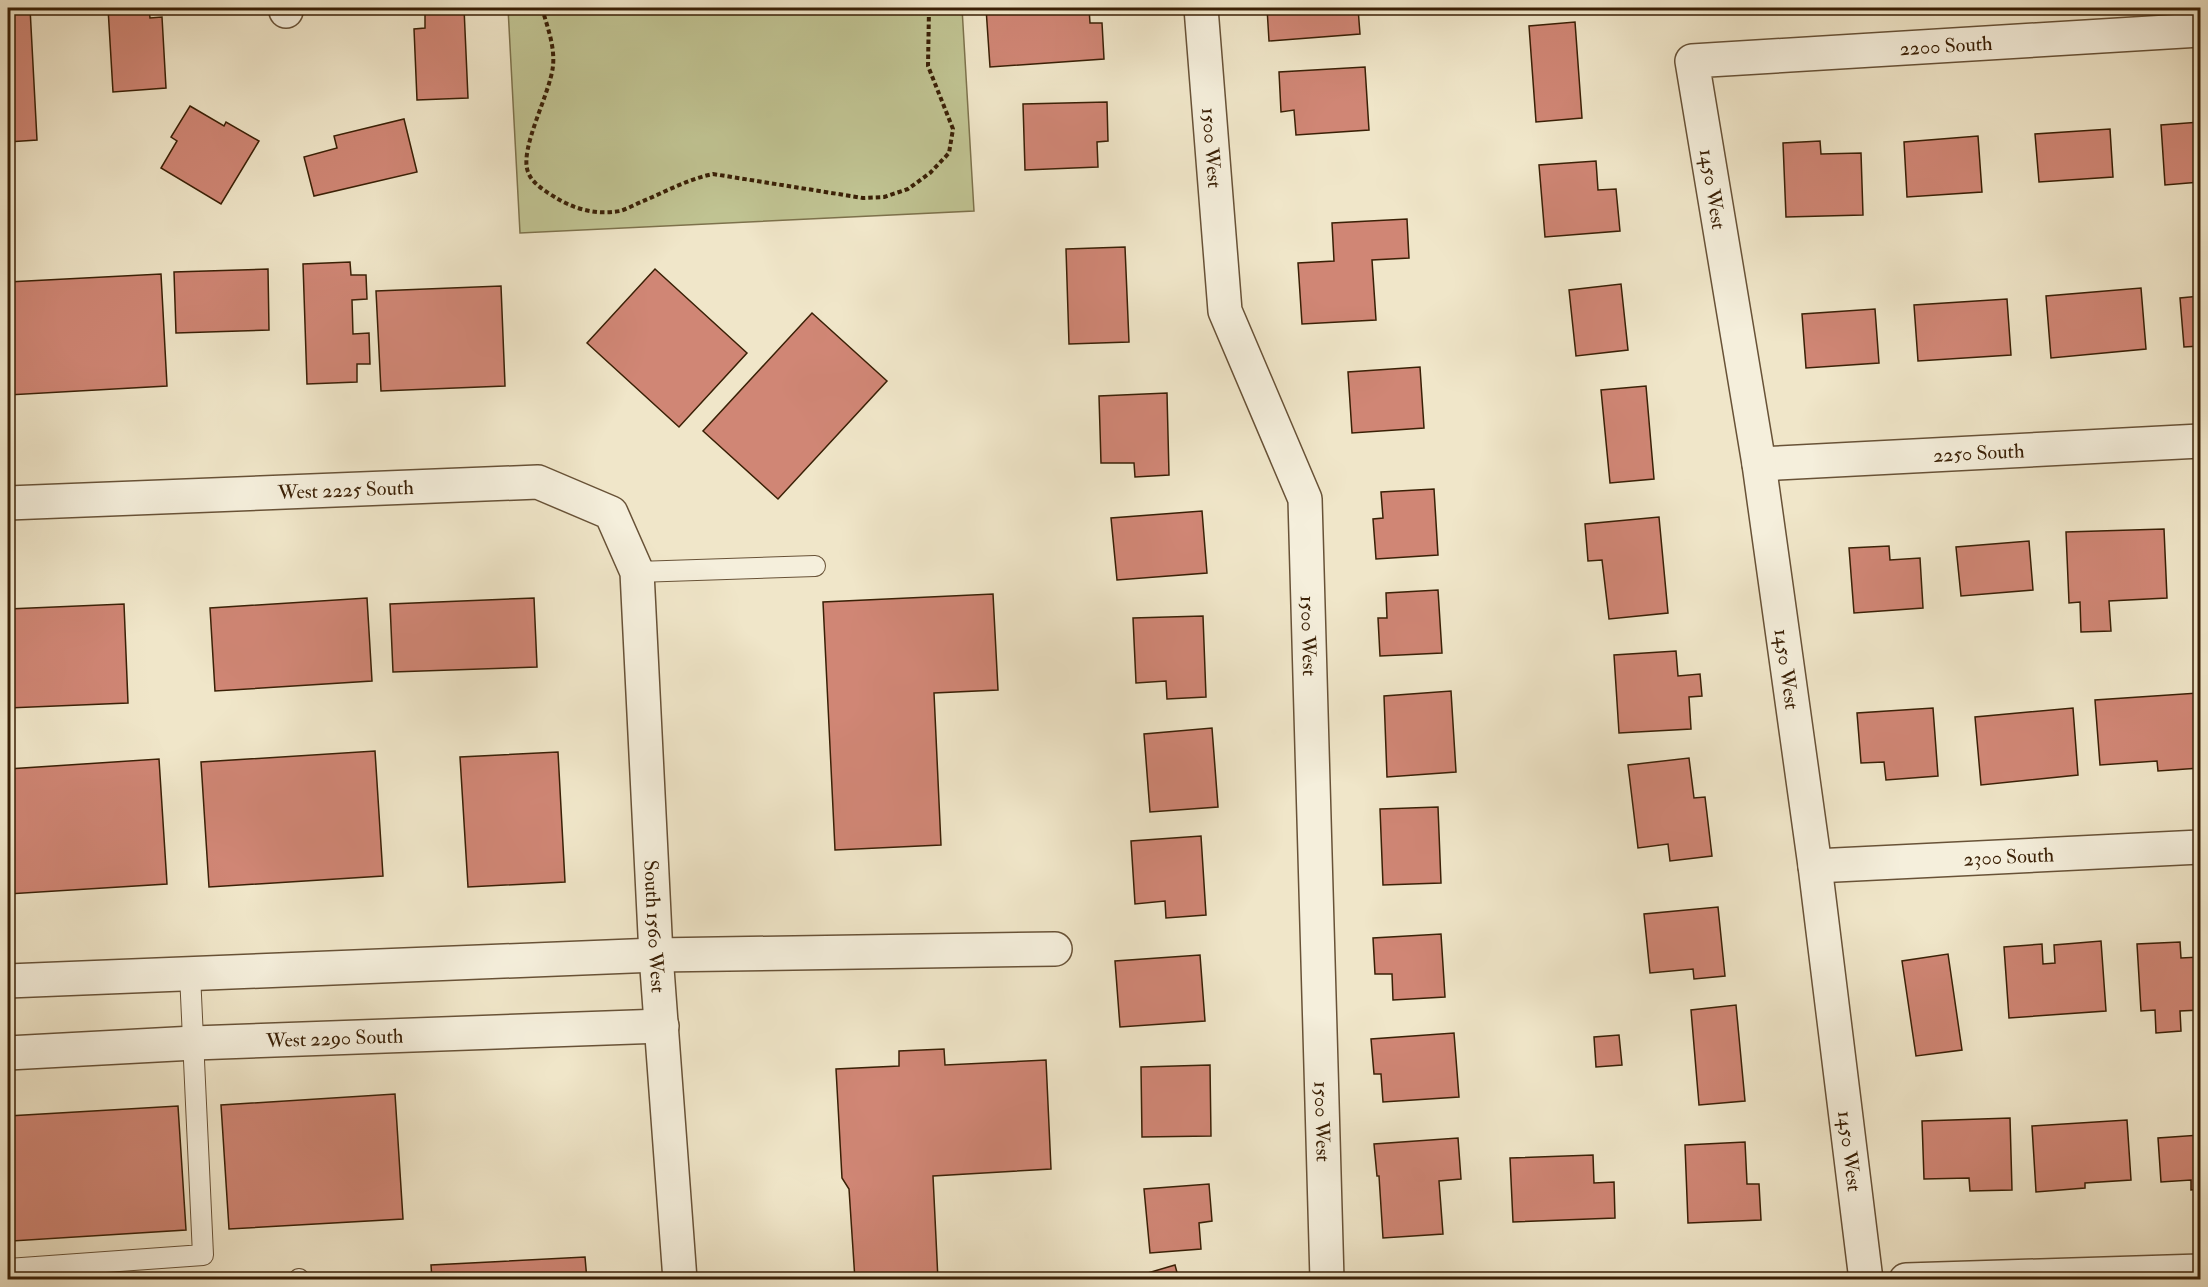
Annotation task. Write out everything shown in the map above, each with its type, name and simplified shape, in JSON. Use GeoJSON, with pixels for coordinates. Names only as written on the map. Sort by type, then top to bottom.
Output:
{"type":"FeatureCollection","features":[{"type":"Feature","properties":{"kind":"street","name":"1500 West"},"geometry":{"type":"LineString","coordinates":[[1201,8],[1225,311],[1305,499],[1328,1280]]}},
{"type":"Feature","properties":{"kind":"street","name":"2200 South"},"geometry":{"type":"LineString","coordinates":[[1692,61],[2124,21],[2200,30]]}},
{"type":"Feature","properties":{"kind":"street","name":"1450 West"},"geometry":{"type":"LineString","coordinates":[[1692,61],[1759,464],[1815,866],[1866,1280]]}},
{"type":"Feature","properties":{"kind":"street","name":"2250 South"},"geometry":{"type":"LineString","coordinates":[[1759,464],[2200,441]]}},
{"type":"Feature","properties":{"kind":"street","name":"West 2225 South"},"geometry":{"type":"LineString","coordinates":[[8,503],[538,482],[611,513],[638,572]]}},
{"type":"Feature","properties":{"kind":"street","name":"South 1560 West"},"geometry":{"type":"LineString","coordinates":[[638,572],[656,955],[680,1280]]}},
{"type":"Feature","properties":{"kind":"street","name":"2300 South"},"geometry":{"type":"LineString","coordinates":[[1815,866],[2200,847]]}},
{"type":"Feature","properties":{"kind":"street"},"geometry":{"type":"LineString","coordinates":[[8,981],[656,955],[1055,949]]}},
{"type":"Feature","properties":{"kind":"street","name":"West 2290 South"},"geometry":{"type":"LineString","coordinates":[[8,1053],[194,1043],[662,1026]]}},
{"type":"Feature","properties":{"kind":"street"},"geometry":{"type":"LineString","coordinates":[[1906,1280],[2200,1271]]}},
{"type":"Feature","properties":{"kind":"lane"},"geometry":{"type":"LineString","coordinates":[[638,572],[815,566]]}},
{"type":"Feature","properties":{"kind":"lane"},"geometry":{"type":"LineString","coordinates":[[8,1269],[203,1255],[190,974]]}},
{"type":"Feature","properties":{"kind":"path"},"geometry":{"type":"LineString","coordinates":[[542,8],[551,40],[553,62],[551,83],[530,141],[527,159],[528,173],[540,188],[571,207],[595,212],[621,211],[674,189],[693,178],[713,174],[863,198],[884,197],[908,189],[930,173],[949,153],[953,129],[928,66],[929,8]]}},
{"type":"Feature","properties":{"kind":"green space"},"geometry":{"type":"Polygon","coordinates":[[[508,8],[962,8],[974,211],[520,233],[508,8]]]}},
{"type":"Feature","properties":{"kind":"building"},"geometry":{"type":"Polygon","coordinates":[[[8,8],[30,8],[37,140],[8,142],[8,8]]]}},
{"type":"Feature","properties":{"kind":"building"},"geometry":{"type":"Polygon","coordinates":[[[108,8],[149,8],[150,18],[162,17],[166,88],[113,92],[108,8]]]}},
{"type":"Feature","properties":{"kind":"building"},"geometry":{"type":"Polygon","coordinates":[[[425,8],[464,8],[468,98],[417,100],[414,29],[425,28],[425,8]]]}},
{"type":"Feature","properties":{"kind":"building"},"geometry":{"type":"Polygon","coordinates":[[[986,8],[1089,8],[1090,23],[1102,23],[1104,59],[990,67],[986,8]]]}},
{"type":"Feature","properties":{"kind":"building"},"geometry":{"type":"Polygon","coordinates":[[[1267,8],[1358,8],[1360,34],[1269,41],[1267,8]]]}},
{"type":"Feature","properties":{"kind":"building"},"geometry":{"type":"Polygon","coordinates":[[[1575,22],[1582,118],[1536,122],[1529,26],[1575,22]]]}},
{"type":"Feature","properties":{"kind":"building"},"geometry":{"type":"Polygon","coordinates":[[[1365,67],[1369,130],[1296,135],[1294,110],[1281,112],[1279,72],[1365,67]]]}},
{"type":"Feature","properties":{"kind":"building"},"geometry":{"type":"Polygon","coordinates":[[[1107,102],[1108,141],[1097,142],[1098,167],[1025,170],[1023,104],[1107,102]]]}},
{"type":"Feature","properties":{"kind":"building"},"geometry":{"type":"Polygon","coordinates":[[[190,106],[224,126],[226,122],[259,141],[221,204],[161,168],[177,141],[171,137],[190,106]]]}},
{"type":"Feature","properties":{"kind":"building"},"geometry":{"type":"Polygon","coordinates":[[[404,119],[417,172],[314,196],[304,157],[337,148],[334,136],[404,119]]]}},
{"type":"Feature","properties":{"kind":"building"},"geometry":{"type":"Polygon","coordinates":[[[2200,122],[2200,182],[2165,185],[2161,125],[2200,122]]]}},
{"type":"Feature","properties":{"kind":"building"},"geometry":{"type":"Polygon","coordinates":[[[2110,129],[2113,177],[2039,182],[2035,134],[2110,129]]]}},
{"type":"Feature","properties":{"kind":"building"},"geometry":{"type":"Polygon","coordinates":[[[1978,136],[1982,192],[1907,197],[1904,142],[1978,136]]]}},
{"type":"Feature","properties":{"kind":"building"},"geometry":{"type":"Polygon","coordinates":[[[1820,141],[1821,154],[1861,153],[1863,215],[1786,217],[1783,143],[1820,141]]]}},
{"type":"Feature","properties":{"kind":"building"},"geometry":{"type":"Polygon","coordinates":[[[1596,161],[1598,190],[1616,189],[1620,231],[1545,237],[1539,165],[1596,161]]]}},
{"type":"Feature","properties":{"kind":"building"},"geometry":{"type":"Polygon","coordinates":[[[1407,219],[1409,258],[1372,260],[1376,320],[1302,324],[1298,263],[1334,261],[1332,223],[1407,219]]]}},
{"type":"Feature","properties":{"kind":"building"},"geometry":{"type":"Polygon","coordinates":[[[1125,247],[1129,342],[1069,344],[1066,249],[1125,247]]]}},
{"type":"Feature","properties":{"kind":"building"},"geometry":{"type":"Polygon","coordinates":[[[350,262],[351,275],[366,275],[367,299],[352,300],[353,334],[369,333],[370,364],[357,364],[357,382],[307,384],[303,264],[350,262]]]}},
{"type":"Feature","properties":{"kind":"building"},"geometry":{"type":"Polygon","coordinates":[[[268,269],[269,330],[176,333],[174,272],[268,269]]]}},
{"type":"Feature","properties":{"kind":"building"},"geometry":{"type":"Polygon","coordinates":[[[655,269],[747,353],[679,427],[587,343],[655,269]]]}},
{"type":"Feature","properties":{"kind":"building"},"geometry":{"type":"Polygon","coordinates":[[[161,274],[167,386],[8,395],[8,282],[161,274]]]}},
{"type":"Feature","properties":{"kind":"building"},"geometry":{"type":"Polygon","coordinates":[[[1621,284],[1628,350],[1576,356],[1569,290],[1621,284]]]}},
{"type":"Feature","properties":{"kind":"building"},"geometry":{"type":"Polygon","coordinates":[[[501,286],[505,386],[381,391],[376,291],[501,286]]]}},
{"type":"Feature","properties":{"kind":"building"},"geometry":{"type":"Polygon","coordinates":[[[2141,288],[2146,349],[2051,358],[2046,296],[2141,288]]]}},
{"type":"Feature","properties":{"kind":"building"},"geometry":{"type":"Polygon","coordinates":[[[2200,296],[2200,346],[2184,347],[2180,298],[2200,296]]]}},
{"type":"Feature","properties":{"kind":"building"},"geometry":{"type":"Polygon","coordinates":[[[2007,299],[2011,355],[1918,361],[1914,305],[2007,299]]]}},
{"type":"Feature","properties":{"kind":"building"},"geometry":{"type":"Polygon","coordinates":[[[1875,309],[1879,363],[1806,368],[1802,314],[1875,309]]]}},
{"type":"Feature","properties":{"kind":"building"},"geometry":{"type":"Polygon","coordinates":[[[812,313],[887,381],[778,499],[703,431],[812,313]]]}},
{"type":"Feature","properties":{"kind":"building"},"geometry":{"type":"Polygon","coordinates":[[[1420,367],[1424,428],[1352,433],[1348,372],[1420,367]]]}},
{"type":"Feature","properties":{"kind":"building"},"geometry":{"type":"Polygon","coordinates":[[[1646,386],[1654,479],[1610,483],[1601,390],[1646,386]]]}},
{"type":"Feature","properties":{"kind":"building"},"geometry":{"type":"Polygon","coordinates":[[[1167,393],[1169,475],[1135,477],[1134,463],[1101,463],[1099,396],[1167,393]]]}},
{"type":"Feature","properties":{"kind":"building"},"geometry":{"type":"Polygon","coordinates":[[[1434,489],[1438,555],[1376,559],[1373,519],[1383,518],[1381,492],[1434,489]]]}},
{"type":"Feature","properties":{"kind":"building"},"geometry":{"type":"Polygon","coordinates":[[[1202,511],[1207,573],[1117,580],[1111,518],[1202,511]]]}},
{"type":"Feature","properties":{"kind":"building"},"geometry":{"type":"Polygon","coordinates":[[[1659,517],[1668,613],[1609,619],[1602,560],[1588,561],[1585,524],[1659,517]]]}},
{"type":"Feature","properties":{"kind":"building"},"geometry":{"type":"Polygon","coordinates":[[[2194,524],[2200,524],[2200,593],[2199,593],[2194,524]]]}},
{"type":"Feature","properties":{"kind":"building"},"geometry":{"type":"Polygon","coordinates":[[[2164,529],[2167,598],[2109,601],[2111,631],[2081,632],[2080,602],[2069,603],[2066,532],[2164,529]]]}},
{"type":"Feature","properties":{"kind":"building"},"geometry":{"type":"Polygon","coordinates":[[[2029,541],[2033,590],[1961,596],[1956,547],[2029,541]]]}},
{"type":"Feature","properties":{"kind":"building"},"geometry":{"type":"Polygon","coordinates":[[[1889,546],[1890,560],[1920,558],[1923,608],[1854,613],[1849,548],[1889,546]]]}},
{"type":"Feature","properties":{"kind":"building"},"geometry":{"type":"Polygon","coordinates":[[[1438,590],[1442,653],[1380,656],[1378,618],[1387,618],[1386,593],[1438,590]]]}},
{"type":"Feature","properties":{"kind":"building"},"geometry":{"type":"Polygon","coordinates":[[[993,594],[998,690],[934,693],[941,845],[835,850],[823,602],[993,594]]]}},
{"type":"Feature","properties":{"kind":"building"},"geometry":{"type":"Polygon","coordinates":[[[367,598],[372,681],[215,691],[210,608],[367,598]]]}},
{"type":"Feature","properties":{"kind":"building"},"geometry":{"type":"Polygon","coordinates":[[[534,598],[537,667],[393,672],[390,604],[534,598]]]}},
{"type":"Feature","properties":{"kind":"building"},"geometry":{"type":"Polygon","coordinates":[[[124,604],[128,703],[8,708],[8,609],[124,604]]]}},
{"type":"Feature","properties":{"kind":"building"},"geometry":{"type":"Polygon","coordinates":[[[1203,616],[1206,697],[1167,699],[1166,681],[1136,683],[1133,618],[1203,616]]]}},
{"type":"Feature","properties":{"kind":"building"},"geometry":{"type":"Polygon","coordinates":[[[1676,651],[1678,676],[1700,674],[1702,696],[1689,697],[1691,729],[1619,733],[1614,655],[1676,651]]]}},
{"type":"Feature","properties":{"kind":"building"},"geometry":{"type":"Polygon","coordinates":[[[1451,691],[1456,772],[1387,777],[1384,696],[1451,691]]]}},
{"type":"Feature","properties":{"kind":"building"},"geometry":{"type":"Polygon","coordinates":[[[2198,693],[2200,768],[2158,771],[2157,761],[2100,765],[2095,700],[2198,693]]]}},
{"type":"Feature","properties":{"kind":"building"},"geometry":{"type":"Polygon","coordinates":[[[1933,708],[1938,776],[1886,780],[1884,762],[1861,763],[1857,713],[1933,708]]]}},
{"type":"Feature","properties":{"kind":"building"},"geometry":{"type":"Polygon","coordinates":[[[2073,708],[2078,775],[1981,785],[1975,717],[2073,708]]]}},
{"type":"Feature","properties":{"kind":"building"},"geometry":{"type":"Polygon","coordinates":[[[1212,728],[1218,807],[1150,812],[1144,734],[1212,728]]]}},
{"type":"Feature","properties":{"kind":"building"},"geometry":{"type":"Polygon","coordinates":[[[375,751],[383,876],[209,887],[201,762],[375,751]]]}},
{"type":"Feature","properties":{"kind":"building"},"geometry":{"type":"Polygon","coordinates":[[[558,752],[565,882],[468,887],[460,757],[558,752]]]}},
{"type":"Feature","properties":{"kind":"building"},"geometry":{"type":"Polygon","coordinates":[[[1689,758],[1694,798],[1705,797],[1712,856],[1670,861],[1668,844],[1638,848],[1628,765],[1689,758]]]}},
{"type":"Feature","properties":{"kind":"building"},"geometry":{"type":"Polygon","coordinates":[[[159,759],[167,884],[8,894],[8,769],[159,759]]]}},
{"type":"Feature","properties":{"kind":"building"},"geometry":{"type":"Polygon","coordinates":[[[1438,807],[1441,883],[1383,885],[1380,809],[1438,807]]]}},
{"type":"Feature","properties":{"kind":"building"},"geometry":{"type":"Polygon","coordinates":[[[1201,836],[1206,915],[1166,918],[1165,901],[1135,904],[1131,841],[1201,836]]]}},
{"type":"Feature","properties":{"kind":"building"},"geometry":{"type":"Polygon","coordinates":[[[1718,907],[1725,976],[1694,979],[1693,969],[1650,973],[1644,914],[1718,907]]]}},
{"type":"Feature","properties":{"kind":"building"},"geometry":{"type":"Polygon","coordinates":[[[1441,934],[1445,997],[1393,1000],[1392,974],[1375,974],[1373,938],[1441,934]]]}},
{"type":"Feature","properties":{"kind":"building"},"geometry":{"type":"Polygon","coordinates":[[[2101,941],[2106,1011],[2009,1018],[2004,947],[2042,944],[2043,964],[2055,963],[2054,945],[2101,941]]]}},
{"type":"Feature","properties":{"kind":"building"},"geometry":{"type":"Polygon","coordinates":[[[2180,942],[2181,958],[2200,957],[2200,1010],[2180,1011],[2181,1031],[2156,1033],[2155,1010],[2141,1011],[2137,944],[2180,942]]]}},
{"type":"Feature","properties":{"kind":"building"},"geometry":{"type":"Polygon","coordinates":[[[1948,954],[1962,1050],[1916,1056],[1902,961],[1948,954]]]}},
{"type":"Feature","properties":{"kind":"building"},"geometry":{"type":"Polygon","coordinates":[[[1200,955],[1205,1021],[1120,1027],[1115,961],[1200,955]]]}},
{"type":"Feature","properties":{"kind":"building"},"geometry":{"type":"Polygon","coordinates":[[[1736,1005],[1745,1101],[1699,1105],[1691,1010],[1736,1005]]]}},
{"type":"Feature","properties":{"kind":"building"},"geometry":{"type":"Polygon","coordinates":[[[1454,1033],[1459,1097],[1383,1102],[1381,1074],[1374,1074],[1371,1039],[1454,1033]]]}},
{"type":"Feature","properties":{"kind":"building"},"geometry":{"type":"Polygon","coordinates":[[[1619,1035],[1622,1065],[1596,1067],[1594,1037],[1619,1035]]]}},
{"type":"Feature","properties":{"kind":"building"},"geometry":{"type":"Polygon","coordinates":[[[944,1049],[945,1065],[1046,1060],[1051,1169],[933,1176],[938,1280],[855,1280],[849,1189],[842,1178],[836,1069],[899,1066],[899,1051],[944,1049]]]}},
{"type":"Feature","properties":{"kind":"building"},"geometry":{"type":"Polygon","coordinates":[[[1210,1065],[1211,1136],[1142,1137],[1141,1067],[1210,1065]]]}},
{"type":"Feature","properties":{"kind":"building"},"geometry":{"type":"Polygon","coordinates":[[[395,1094],[403,1219],[229,1229],[221,1105],[395,1094]]]}},
{"type":"Feature","properties":{"kind":"building"},"geometry":{"type":"Polygon","coordinates":[[[178,1106],[186,1230],[12,1241],[8,1176],[8,1116],[178,1106]]]}},
{"type":"Feature","properties":{"kind":"building"},"geometry":{"type":"Polygon","coordinates":[[[2010,1118],[2012,1190],[1970,1191],[1969,1178],[1924,1179],[1922,1121],[2010,1118]]]}},
{"type":"Feature","properties":{"kind":"building"},"geometry":{"type":"Polygon","coordinates":[[[2127,1120],[2131,1180],[2085,1183],[2085,1188],[2036,1192],[2032,1126],[2127,1120]]]}},
{"type":"Feature","properties":{"kind":"building"},"geometry":{"type":"Polygon","coordinates":[[[2200,1135],[2200,1189],[2191,1190],[2191,1180],[2161,1182],[2158,1138],[2200,1135]]]}},
{"type":"Feature","properties":{"kind":"building"},"geometry":{"type":"Polygon","coordinates":[[[1458,1138],[1461,1179],[1439,1181],[1443,1234],[1383,1238],[1379,1176],[1377,1176],[1374,1144],[1458,1138]]]}},
{"type":"Feature","properties":{"kind":"building"},"geometry":{"type":"Polygon","coordinates":[[[1745,1142],[1747,1184],[1759,1184],[1761,1220],[1688,1223],[1685,1145],[1745,1142]]]}},
{"type":"Feature","properties":{"kind":"building"},"geometry":{"type":"Polygon","coordinates":[[[1593,1155],[1594,1183],[1614,1182],[1615,1218],[1513,1222],[1510,1158],[1593,1155]]]}},
{"type":"Feature","properties":{"kind":"building"},"geometry":{"type":"Polygon","coordinates":[[[1209,1184],[1212,1221],[1199,1223],[1201,1249],[1150,1253],[1144,1189],[1209,1184]]]}},
{"type":"Feature","properties":{"kind":"building"},"geometry":{"type":"Polygon","coordinates":[[[585,1257],[587,1280],[432,1280],[431,1265],[585,1257]]]}},
{"type":"Feature","properties":{"kind":"building"},"geometry":{"type":"Polygon","coordinates":[[[1175,1265],[1179,1280],[1134,1280],[1134,1277],[1175,1265]]]}},
{"type":"Feature","properties":{"kind":"building"},"geometry":{"type":"Polygon","coordinates":[[[208,1273],[209,1280],[101,1280],[208,1273]]]}}]}
